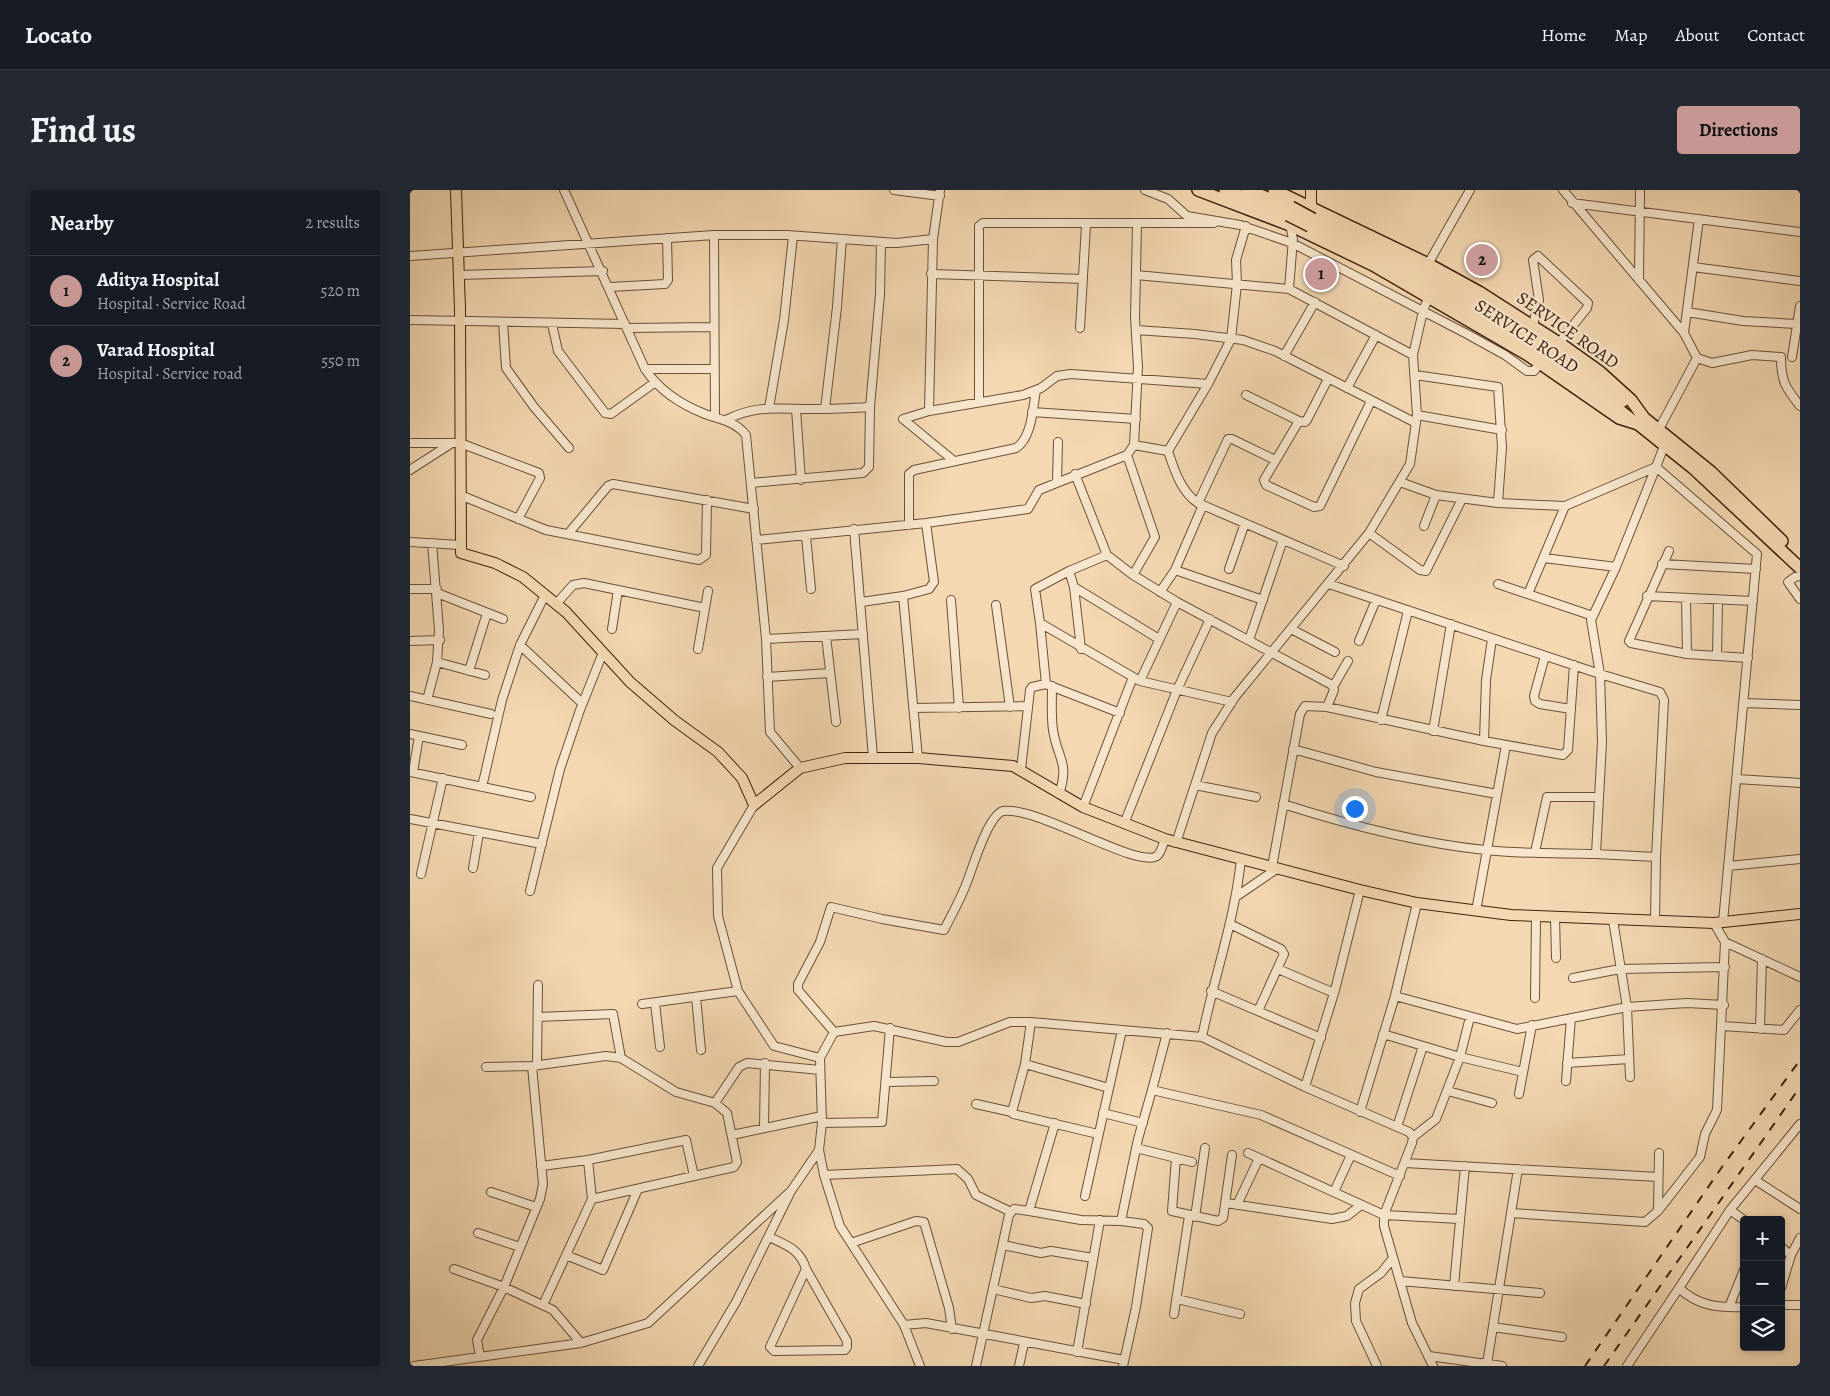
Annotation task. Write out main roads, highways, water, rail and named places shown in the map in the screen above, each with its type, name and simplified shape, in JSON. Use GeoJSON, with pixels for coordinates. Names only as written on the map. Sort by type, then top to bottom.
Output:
{"type":"FeatureCollection","features":[{"type":"Feature","properties":{"kind":"highway","name":"SERVICE ROAD"},"geometry":{"type":"LineString","coordinates":[[1198,190],[1301,214],[1428,264],[1533,325],[1600,372],[1631,400],[1641,421],[1664,446],[1693,468],[1799,572]]}},
{"type":"Feature","properties":{"kind":"highway"},"geometry":{"type":"LineString","coordinates":[[1225,190],[1301,214]]}},
{"type":"Feature","properties":{"kind":"highway"},"geometry":{"type":"LineString","coordinates":[[1247,190],[1301,214],[1522,338],[1641,421]]}},
{"type":"Feature","properties":{"kind":"highway","name":"SERVICE ROAD"},"geometry":{"type":"LineString","coordinates":[[1274,190],[1301,214],[1373,265],[1429,296],[1540,363],[1619,418],[1641,421],[1659,429],[1711,472],[1800,557]]}},
{"type":"Feature","properties":{"kind":"main road"},"geometry":{"type":"LineString","coordinates":[[456,190],[460,322],[456,443],[460,495],[460,544],[464,554],[495,563],[523,577],[566,612],[602,655],[630,682],[674,720],[718,752],[742,778],[754,805],[800,768],[845,758],[918,758],[1021,769],[1058,794],[1084,807],[1176,843],[1417,903],[1476,911],[1612,920],[1719,923],[1800,914]]}},
{"type":"Feature","properties":{"kind":"railway"},"geometry":{"type":"LineString","coordinates":[[1585,1366],[1722,1167],[1800,1060]]}},
{"type":"Feature","properties":{"kind":"railway"},"geometry":{"type":"LineString","coordinates":[[1604,1366],[1800,1087]]}},
{"type":"Feature","properties":{"kind":"place","name":"Varad Hospital"},"geometry":{"type":"Point","coordinates":[1482,260]}},
{"type":"Feature","properties":{"kind":"place","name":"Aditya Hospital"},"geometry":{"type":"Point","coordinates":[1321,274]}}]}
